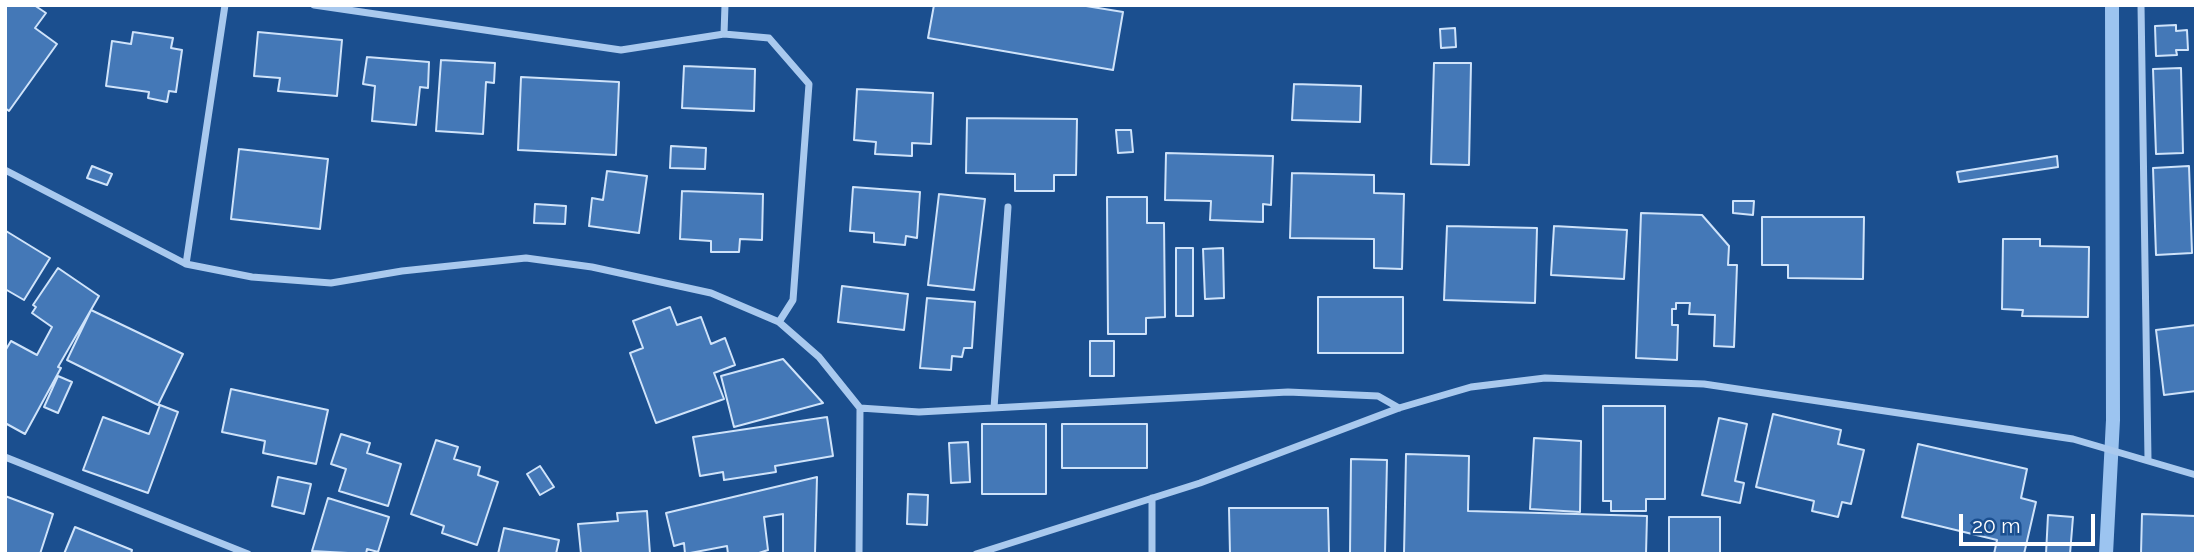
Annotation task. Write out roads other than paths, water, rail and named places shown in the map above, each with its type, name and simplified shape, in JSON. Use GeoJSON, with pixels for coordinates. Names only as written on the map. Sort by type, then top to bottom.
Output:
{"type":"FeatureCollection","features":[{"type":"Feature","properties":{"kind":"street"},"geometry":{"type":"LineString","coordinates":[[186,264],[225,5]]}},
{"type":"Feature","properties":{"kind":"street"},"geometry":{"type":"LineString","coordinates":[[314,5],[621,50],[724,34],[769,38],[809,84],[793,300],[779,322]]}},
{"type":"Feature","properties":{"kind":"street"},"geometry":{"type":"LineString","coordinates":[[724,34],[725,5]]}},
{"type":"Feature","properties":{"kind":"street"},"geometry":{"type":"LineString","coordinates":[[2141,5],[2148,459]]}},
{"type":"Feature","properties":{"kind":"street"},"geometry":{"type":"LineString","coordinates":[[5,170],[186,264],[252,278],[331,283],[402,271],[526,258],[592,267],[711,293],[779,322],[819,357],[860,408],[859,554]]}},
{"type":"Feature","properties":{"kind":"street"},"geometry":{"type":"LineString","coordinates":[[994,408],[1008,207]]}},
{"type":"Feature","properties":{"kind":"street"},"geometry":{"type":"LineString","coordinates":[[976,554],[1152,498],[1399,408],[1471,387],[1545,378],[1704,384],[2073,439],[2136,455],[2196,475]]}},
{"type":"Feature","properties":{"kind":"street"},"geometry":{"type":"LineString","coordinates":[[860,408],[919,412],[1288,393],[1378,396],[1399,408]]}},
{"type":"Feature","properties":{"kind":"street"},"geometry":{"type":"LineString","coordinates":[[5,457],[248,554]]}},
{"type":"Feature","properties":{"kind":"street"},"geometry":{"type":"LineString","coordinates":[[1152,498],[1152,554]]}},
{"type":"Feature","properties":{"kind":"street"},"geometry":{"type":"LineString","coordinates":[[1004,545],[1005,554]]}},
{"type":"Feature","properties":{"kind":"waterway"},"geometry":{"type":"LineString","coordinates":[[2106,554],[2113,420],[2112,5]]}}]}
